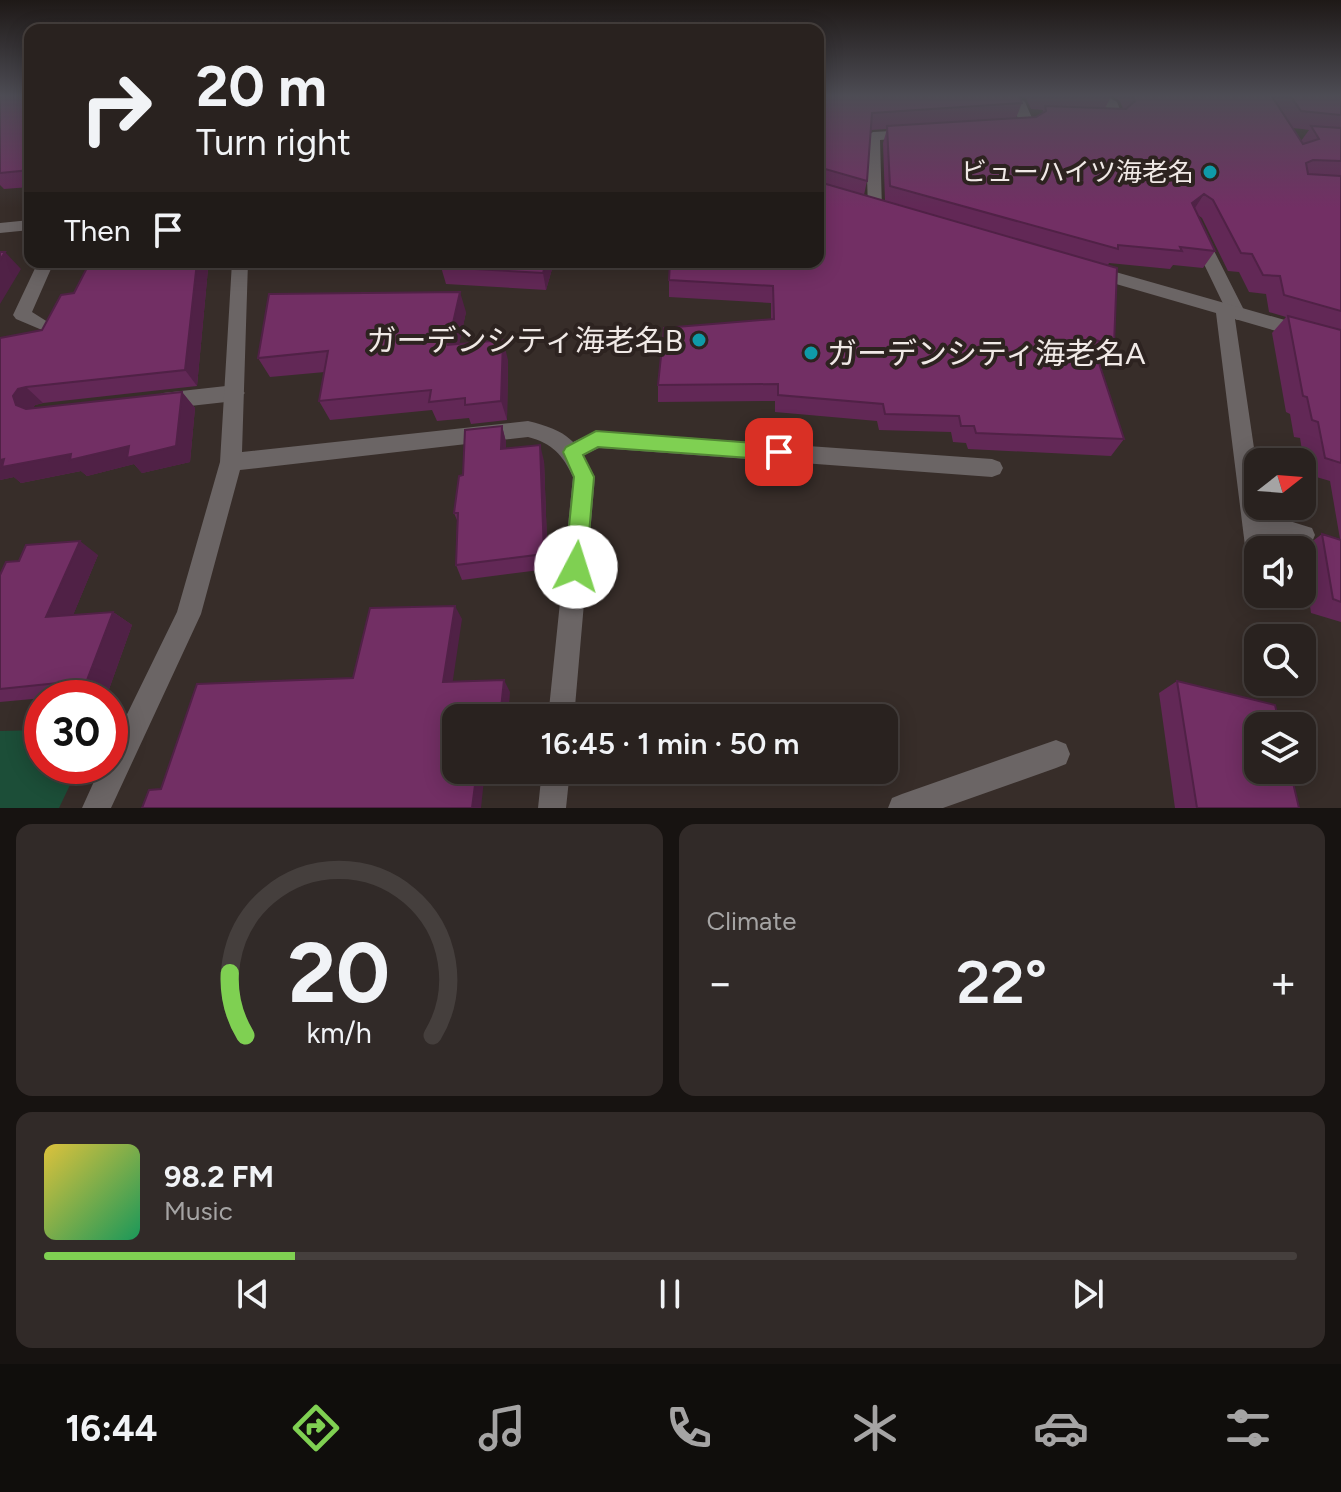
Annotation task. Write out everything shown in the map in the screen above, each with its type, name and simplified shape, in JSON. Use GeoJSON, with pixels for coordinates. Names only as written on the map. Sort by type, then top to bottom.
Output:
{"type":"FeatureCollection","features":[{"type":"Feature","properties":{"kind":"street"},"geometry":{"type":"LineString","coordinates":[[874,209],[873,136],[888,133]]}},
{"type":"Feature","properties":{"kind":"street"},"geometry":{"type":"LineString","coordinates":[[1191,219],[1231,313],[1245,448]]}},
{"type":"Feature","properties":{"kind":"street"},"geometry":{"type":"LineString","coordinates":[[0,228],[24,226]]}},
{"type":"Feature","properties":{"kind":"street"},"geometry":{"type":"LineString","coordinates":[[1077,267],[1341,343]]}},
{"type":"Feature","properties":{"kind":"street"},"geometry":{"type":"LineString","coordinates":[[42,324],[22,315],[43,268]]}},
{"type":"Feature","properties":{"kind":"street"},"geometry":{"type":"LineString","coordinates":[[96,808],[189,614],[231,462],[240,268]]}},
{"type":"Feature","properties":{"kind":"street"},"geometry":{"type":"LineString","coordinates":[[146,403],[235,393]]}},
{"type":"Feature","properties":{"kind":"street"},"geometry":{"type":"LineString","coordinates":[[231,462],[528,429],[557,436],[572,452],[584,477],[562,704]]}},
{"type":"Feature","properties":{"kind":"street"},"geometry":{"type":"LineString","coordinates":[[572,452],[596,439],[992,468]]}},
{"type":"Feature","properties":{"kind":"street"},"geometry":{"type":"LineString","coordinates":[[1255,536],[1253,520],[1304,535]]}},
{"type":"Feature","properties":{"kind":"street"},"geometry":{"type":"LineString","coordinates":[[902,808],[1056,754]]}},
{"type":"Feature","properties":{"kind":"street"},"geometry":{"type":"LineString","coordinates":[[552,808],[555,784]]}},
{"type":"Feature","properties":{"kind":"green space"},"geometry":{"type":"Polygon","coordinates":[[[24,730],[24,784],[70,784],[59,808],[0,808],[0,731],[24,730]]]}},
{"type":"Feature","properties":{"kind":"building"},"geometry":{"type":"Polygon","coordinates":[[[0,133],[24,133],[24,171],[0,173],[0,133]]]}},
{"type":"Feature","properties":{"kind":"building"},"geometry":{"type":"Polygon","coordinates":[[[824,133],[871,133],[867,181],[824,169],[824,133]]]}},
{"type":"Feature","properties":{"kind":"building"},"geometry":{"type":"Polygon","coordinates":[[[887,133],[1296,133],[1303,144],[1319,139],[1315,133],[1341,133],[1341,161],[1313,160],[1306,163],[1308,174],[1341,176],[1341,311],[1284,295],[1280,276],[1263,275],[1252,254],[1241,253],[1213,200],[1204,194],[1192,203],[1215,251],[1118,245],[1118,249],[890,186],[887,133]]]}},
{"type":"Feature","properties":{"kind":"building"},"geometry":{"type":"Polygon","coordinates":[[[824,183],[1117,268],[1114,345],[1091,339],[1124,439],[976,433],[974,426],[961,426],[959,416],[885,414],[883,404],[778,395],[778,384],[658,385],[664,328],[774,319],[773,286],[669,280],[670,268],[824,268],[824,183]]]}},
{"type":"Feature","properties":{"kind":"building"},"geometry":{"type":"Polygon","coordinates":[[[87,268],[196,268],[185,370],[26,387],[18,389],[13,396],[16,405],[26,409],[182,392],[176,446],[127,458],[129,446],[70,460],[71,454],[2,467],[0,338],[42,330],[61,295],[74,293],[87,268]]]}},
{"type":"Feature","properties":{"kind":"building"},"geometry":{"type":"Polygon","coordinates":[[[458,268],[544,268],[543,273],[458,268]]]}},
{"type":"Feature","properties":{"kind":"building"},"geometry":{"type":"Polygon","coordinates":[[[460,292],[448,345],[503,340],[501,401],[465,405],[465,398],[429,402],[431,390],[319,401],[328,351],[258,358],[269,294],[460,292]]]}},
{"type":"Feature","properties":{"kind":"building"},"geometry":{"type":"Polygon","coordinates":[[[1288,316],[1341,330],[1341,463],[1325,458],[1318,422],[1312,420],[1307,397],[1303,396],[1288,316]]]}},
{"type":"Feature","properties":{"kind":"building"},"geometry":{"type":"Polygon","coordinates":[[[502,426],[501,449],[540,445],[544,554],[456,565],[458,513],[454,513],[459,476],[463,475],[465,430],[502,426]]]}},
{"type":"Feature","properties":{"kind":"building"},"geometry":{"type":"Polygon","coordinates":[[[1322,534],[1341,540],[1341,602],[1333,599],[1322,534]]]}},
{"type":"Feature","properties":{"kind":"building"},"geometry":{"type":"Polygon","coordinates":[[[80,541],[46,617],[113,612],[87,680],[24,680],[24,687],[0,689],[0,575],[6,562],[19,561],[26,545],[80,541]]]}},
{"type":"Feature","properties":{"kind":"building"},"geometry":{"type":"Polygon","coordinates":[[[455,606],[443,682],[504,680],[501,704],[442,704],[442,784],[475,784],[472,808],[142,808],[149,790],[161,789],[197,684],[353,678],[370,608],[455,606]]]}},
{"type":"Feature","properties":{"kind":"building"},"geometry":{"type":"Polygon","coordinates":[[[1177,681],[1275,705],[1277,712],[1244,712],[1244,784],[1293,784],[1299,808],[1197,808],[1177,681]]]}},
{"type":"Feature","properties":{"kind":"place","name":"ビューハイツ海老名"},"geometry":{"type":"Point","coordinates":[1210,172]}},
{"type":"Feature","properties":{"kind":"place","name":"ガーデンシティ海老名B"},"geometry":{"type":"Point","coordinates":[699,340]}},
{"type":"Feature","properties":{"kind":"place","name":"ガーデンシティ海老名A"},"geometry":{"type":"Point","coordinates":[811,353]}},
{"type":"Feature","properties":{"kind":"route"},"geometry":{"type":"LineString","coordinates":[[576,567],[584,477],[572,452],[596,439],[779,452]]}}]}
